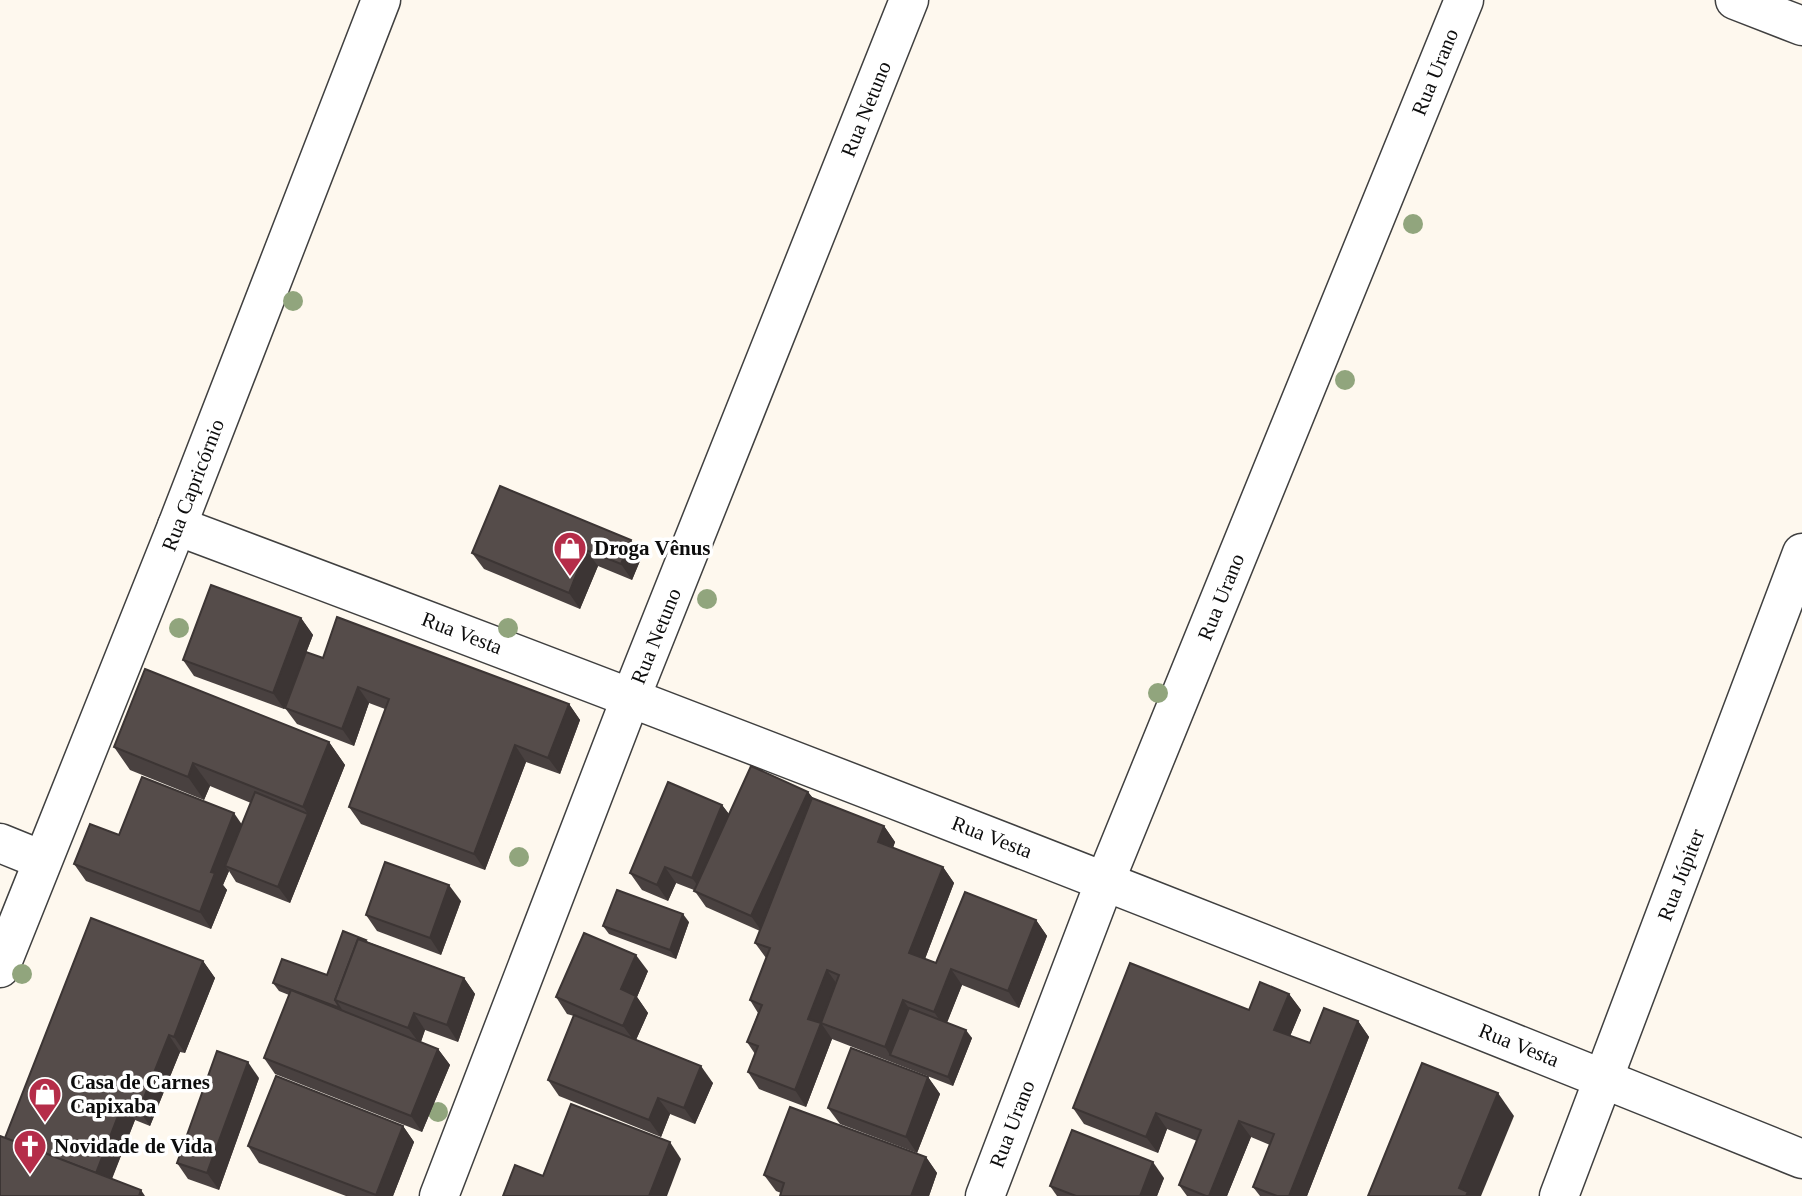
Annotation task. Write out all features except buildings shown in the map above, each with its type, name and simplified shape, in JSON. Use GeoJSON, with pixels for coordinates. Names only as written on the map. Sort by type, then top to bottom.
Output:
{"type":"FeatureCollection","features":[{"type":"Feature","properties":{"kind":"street","name":"Rua Capricórnio"},"geometry":{"type":"LineString","coordinates":[[0,968],[177,526],[381,0]]}},
{"type":"Feature","properties":{"kind":"street","name":"Rua Netuno"},"geometry":{"type":"LineString","coordinates":[[439,1196],[631,696],[909,0]]}},
{"type":"Feature","properties":{"kind":"street","name":"Rua Urano"},"geometry":{"type":"LineString","coordinates":[[985,1196],[1105,881],[1464,0]]}},
{"type":"Feature","properties":{"kind":"street"},"geometry":{"type":"LineString","coordinates":[[1735,0],[1802,26]]}},
{"type":"Feature","properties":{"kind":"street","name":"Rua Vesta"},"geometry":{"type":"LineString","coordinates":[[177,526],[631,696],[1802,1158]]}},
{"type":"Feature","properties":{"kind":"street","name":"Rua Júpiter"},"geometry":{"type":"LineString","coordinates":[[1559,1196],[1798,576]]}},
{"type":"Feature","properties":{"kind":"street"},"geometry":{"type":"LineString","coordinates":[[0,843],[42,860]]}},
{"type":"Feature","properties":{"kind":"place","name":"Droga Vênus"},"geometry":{"type":"Point","coordinates":[570,578]}},
{"type":"Feature","properties":{"kind":"place","name":"Casa de Carnes Capixaba"},"geometry":{"type":"Point","coordinates":[45,1124]}},
{"type":"Feature","properties":{"kind":"place","name":"Novidade de Vida"},"geometry":{"type":"Point","coordinates":[30,1176]}}]}
